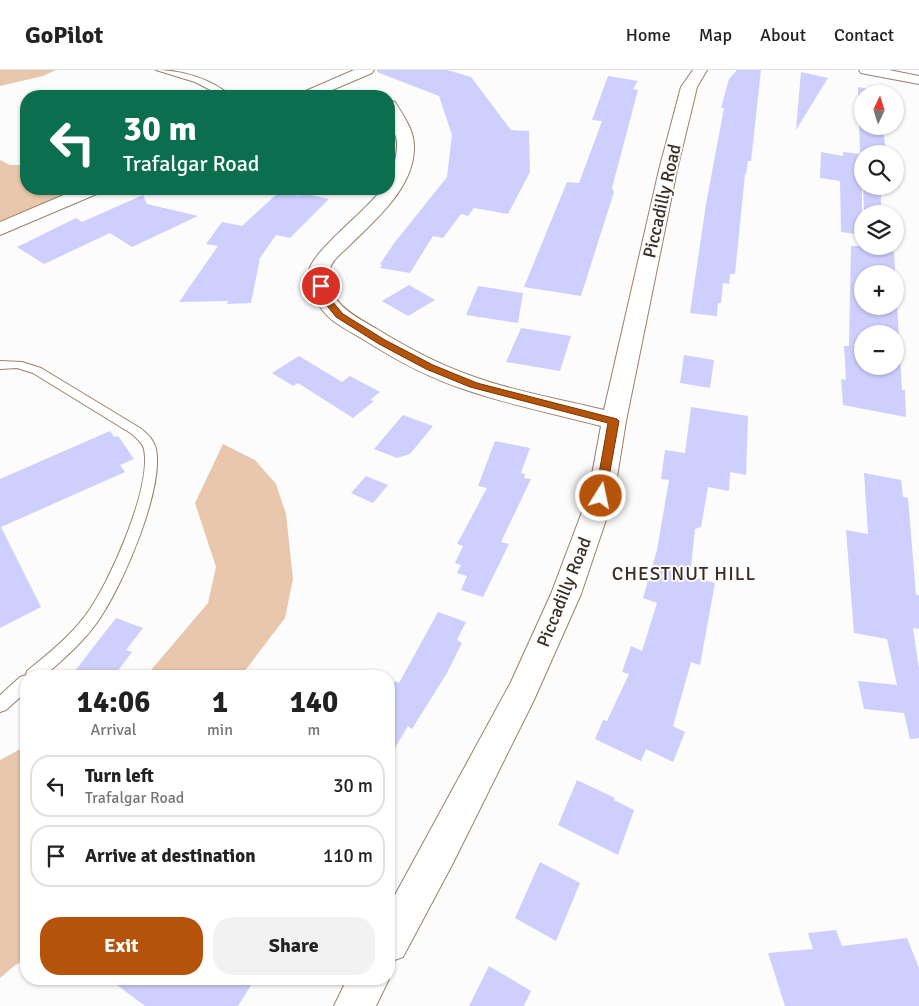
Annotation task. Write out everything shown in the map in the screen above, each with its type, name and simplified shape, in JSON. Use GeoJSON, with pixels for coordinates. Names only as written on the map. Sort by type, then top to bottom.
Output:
{"type":"FeatureCollection","features":[{"type":"Feature","properties":{"kind":"street"},"geometry":{"type":"LineString","coordinates":[[320,90],[367,70]]}},
{"type":"Feature","properties":{"kind":"street","name":"Piccadilly Road"},"geometry":{"type":"LineString","coordinates":[[395,932],[522,692],[566,594],[601,496],[614,421],[671,161],[689,87],[700,70]]}},
{"type":"Feature","properties":{"kind":"street"},"geometry":{"type":"LineString","coordinates":[[866,70],[919,80]]}},
{"type":"Feature","properties":{"kind":"street"},"geometry":{"type":"LineString","coordinates":[[352,76],[368,86]]}},
{"type":"Feature","properties":{"kind":"street"},"geometry":{"type":"LineString","coordinates":[[395,112],[406,135],[407,156],[395,181]]}},
{"type":"Feature","properties":{"kind":"street"},"geometry":{"type":"LineString","coordinates":[[0,229],[79,195]]}},
{"type":"Feature","properties":{"kind":"street"},"geometry":{"type":"LineString","coordinates":[[387,195],[326,259],[319,272],[321,286],[328,302],[339,316],[382,342],[438,370],[474,385],[614,421]]}},
{"type":"Feature","properties":{"kind":"street"},"geometry":{"type":"LineString","coordinates":[[354,1006],[366,985]]}},
{"type":"Feature","properties":{"kind":"lane"},"geometry":{"type":"LineString","coordinates":[[160,70],[198,80],[217,90]]}},
{"type":"Feature","properties":{"kind":"lane"},"geometry":{"type":"LineString","coordinates":[[0,365],[13,363],[28,365],[136,431],[146,440],[150,449],[150,471],[140,515],[110,587],[96,611],[64,650],[40,670]]}},
{"type":"Feature","properties":{"kind":"lane"},"geometry":{"type":"LineString","coordinates":[[0,704],[20,687]]}},
{"type":"Feature","properties":{"kind":"shaded area"},"geometry":{"type":"Polygon","coordinates":[[[0,70],[56,70],[43,76],[0,86],[0,70]]]}},
{"type":"Feature","properties":{"kind":"shaded area"},"geometry":{"type":"Polygon","coordinates":[[[0,160],[10,165],[20,165],[20,195],[67,195],[0,223],[0,160]]]}},
{"type":"Feature","properties":{"kind":"shaded area"},"geometry":{"type":"Polygon","coordinates":[[[223,444],[255,460],[276,484],[286,514],[293,579],[285,618],[246,670],[151,670],[208,603],[216,567],[195,503],[223,444]]]}},
{"type":"Feature","properties":{"kind":"shaded area"},"geometry":{"type":"Polygon","coordinates":[[[20,749],[20,962],[0,978],[0,760],[20,749]]]}},
{"type":"Feature","properties":{"kind":"building"},"geometry":{"type":"Polygon","coordinates":[[[377,70],[447,70],[471,77],[511,130],[529,131],[530,172],[508,214],[474,208],[468,216],[461,214],[443,238],[433,236],[410,273],[380,268],[382,265],[380,264],[395,242],[447,177],[452,135],[439,96],[377,72],[377,70]]]}},
{"type":"Feature","properties":{"kind":"building"},"geometry":{"type":"Polygon","coordinates":[[[737,70],[761,70],[751,161],[748,161],[745,174],[735,274],[730,274],[729,284],[723,283],[721,303],[718,303],[717,316],[690,313],[706,204],[724,108],[721,108],[729,79],[737,70]]]}},
{"type":"Feature","properties":{"kind":"building"},"geometry":{"type":"Polygon","coordinates":[[[801,72],[828,78],[796,130],[801,72]]]}},
{"type":"Feature","properties":{"kind":"building"},"geometry":{"type":"Polygon","coordinates":[[[608,76],[638,81],[633,89],[638,90],[612,188],[614,192],[581,296],[524,287],[567,182],[579,183],[602,121],[592,120],[608,76]]]}},
{"type":"Feature","properties":{"kind":"building"},"geometry":{"type":"Polygon","coordinates":[[[859,135],[884,135],[885,145],[860,145],[859,135]]]}},
{"type":"Feature","properties":{"kind":"building"},"geometry":{"type":"Polygon","coordinates":[[[821,152],[843,156],[843,152],[854,153],[854,195],[862,195],[862,205],[854,205],[854,234],[841,232],[840,181],[820,178],[821,152]]]}},
{"type":"Feature","properties":{"kind":"building"},"geometry":{"type":"Polygon","coordinates":[[[143,195],[147,204],[198,216],[132,247],[110,233],[44,264],[17,247],[76,218],[82,222],[143,195]]]}},
{"type":"Feature","properties":{"kind":"building"},"geometry":{"type":"Polygon","coordinates":[[[276,195],[311,195],[329,199],[290,238],[276,235],[260,258],[251,303],[227,304],[228,301],[179,302],[218,246],[206,244],[222,222],[242,226],[276,195]]]}},
{"type":"Feature","properties":{"kind":"building"},"geometry":{"type":"Polygon","coordinates":[[[863,195],[881,195],[881,205],[864,205],[863,195]]]}},
{"type":"Feature","properties":{"kind":"building"},"geometry":{"type":"Polygon","coordinates":[[[851,246],[854,246],[854,255],[894,255],[895,265],[854,265],[854,315],[898,315],[898,325],[854,325],[854,375],[901,375],[902,390],[905,390],[906,417],[843,405],[841,379],[846,380],[844,346],[849,346],[851,246]]]}},
{"type":"Feature","properties":{"kind":"building"},"geometry":{"type":"Polygon","coordinates":[[[409,285],[435,300],[408,316],[382,301],[409,285]]]}},
{"type":"Feature","properties":{"kind":"building"},"geometry":{"type":"Polygon","coordinates":[[[478,286],[523,293],[518,323],[466,315],[478,286]]]}},
{"type":"Feature","properties":{"kind":"building"},"geometry":{"type":"Polygon","coordinates":[[[521,328],[571,336],[560,371],[506,362],[521,328]]]}},
{"type":"Feature","properties":{"kind":"building"},"geometry":{"type":"Polygon","coordinates":[[[684,355],[714,360],[710,388],[680,383],[684,355]]]}},
{"type":"Feature","properties":{"kind":"building"},"geometry":{"type":"Polygon","coordinates":[[[299,356],[342,382],[350,376],[380,392],[370,400],[374,401],[353,418],[298,383],[293,386],[272,373],[299,356]]]}},
{"type":"Feature","properties":{"kind":"building"},"geometry":{"type":"Polygon","coordinates":[[[691,407],[748,416],[746,475],[730,472],[729,491],[708,487],[701,527],[695,529],[690,576],[715,583],[700,665],[691,662],[673,726],[685,732],[673,762],[646,749],[641,761],[595,739],[603,720],[607,721],[629,674],[622,672],[631,646],[642,651],[657,603],[643,598],[657,550],[669,480],[661,479],[665,450],[685,453],[691,407]]]}},
{"type":"Feature","properties":{"kind":"building"},"geometry":{"type":"Polygon","coordinates":[[[403,415],[433,426],[410,454],[397,458],[374,449],[403,415]]]}},
{"type":"Feature","properties":{"kind":"building"},"geometry":{"type":"Polygon","coordinates":[[[110,431],[114,437],[118,436],[134,459],[120,465],[125,472],[1,527],[41,607],[0,628],[0,479],[110,431]]]}},
{"type":"Feature","properties":{"kind":"building"},"geometry":{"type":"Polygon","coordinates":[[[495,441],[530,448],[521,473],[525,474],[524,478],[531,479],[501,542],[509,544],[483,597],[461,590],[467,576],[457,573],[461,565],[455,563],[463,546],[457,544],[487,488],[478,486],[495,441]]]}},
{"type":"Feature","properties":{"kind":"building"},"geometry":{"type":"Polygon","coordinates":[[[864,473],[901,480],[903,497],[908,498],[916,595],[919,595],[919,629],[913,628],[919,669],[919,738],[910,739],[904,713],[864,709],[858,681],[897,685],[887,639],[854,633],[846,530],[868,534],[864,473]]]}},
{"type":"Feature","properties":{"kind":"building"},"geometry":{"type":"Polygon","coordinates":[[[366,476],[388,485],[373,503],[351,493],[366,476]]]}},
{"type":"Feature","properties":{"kind":"building"},"geometry":{"type":"Polygon","coordinates":[[[438,612],[466,622],[457,640],[462,643],[447,673],[412,729],[408,726],[395,748],[395,681],[399,683],[438,612]]]}},
{"type":"Feature","properties":{"kind":"building"},"geometry":{"type":"Polygon","coordinates":[[[116,618],[143,628],[126,650],[132,652],[118,670],[76,670],[116,618]]]}},
{"type":"Feature","properties":{"kind":"building"},"geometry":{"type":"Polygon","coordinates":[[[577,780],[615,798],[614,800],[634,810],[618,855],[558,825],[577,780]]]}},
{"type":"Feature","properties":{"kind":"building"},"geometry":{"type":"Polygon","coordinates":[[[540,862],[580,883],[556,941],[515,918],[540,862]]]}},
{"type":"Feature","properties":{"kind":"building"},"geometry":{"type":"Polygon","coordinates":[[[836,930],[842,946],[907,938],[919,968],[919,1006],[785,1006],[768,953],[813,949],[808,933],[836,930]]]}},
{"type":"Feature","properties":{"kind":"building"},"geometry":{"type":"Polygon","coordinates":[[[489,966],[531,991],[524,1006],[469,1006],[489,966]]]}},
{"type":"Feature","properties":{"kind":"building"},"geometry":{"type":"Polygon","coordinates":[[[117,985],[251,985],[238,1006],[145,1006],[117,985]]]}},
{"type":"Feature","properties":{"kind":"district","name":"CHESTNUT HILL"},"geometry":{"type":"Point","coordinates":[684,573]}},
{"type":"Feature","properties":{"kind":"route"},"geometry":{"type":"LineString","coordinates":[[321,286],[328,302],[339,316],[429,367],[474,385],[614,421],[601,496]]}}]}
